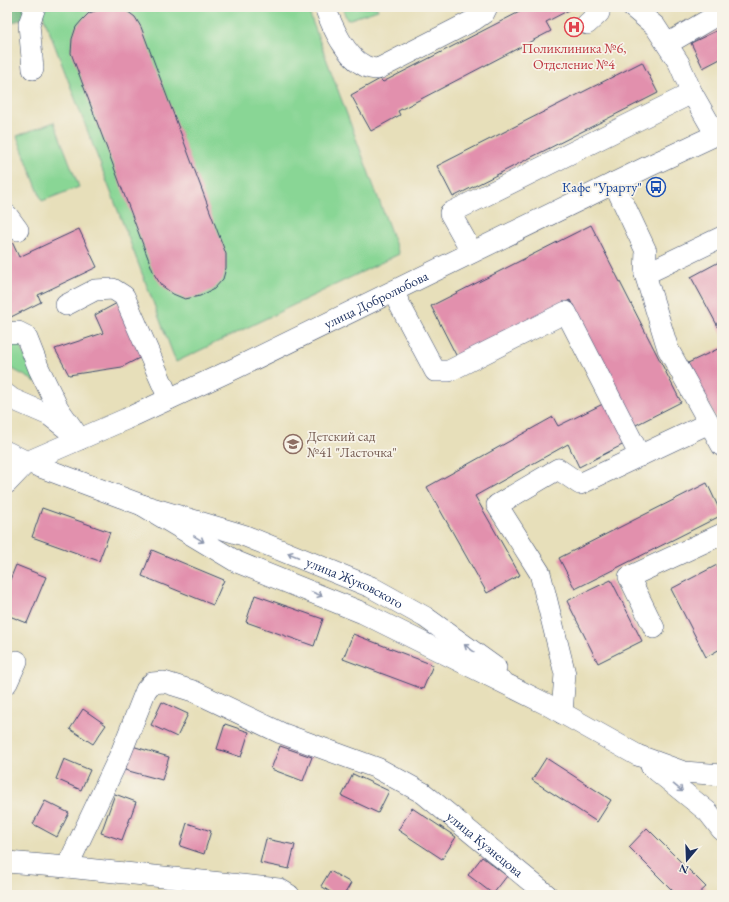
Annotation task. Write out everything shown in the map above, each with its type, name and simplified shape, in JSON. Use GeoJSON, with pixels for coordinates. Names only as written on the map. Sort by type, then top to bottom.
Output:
{"type":"FeatureCollection","features":[{"type":"Feature","properties":{"kind":"street"},"geometry":{"type":"LineString","coordinates":[[33,69],[29,24],[35,7]]}},
{"type":"Feature","properties":{"kind":"street"},"geometry":{"type":"LineString","coordinates":[[325,7],[329,18],[349,54],[366,67],[378,70],[474,20],[484,14],[487,7]]}},
{"type":"Feature","properties":{"kind":"street"},"geometry":{"type":"LineString","coordinates":[[587,24],[599,13],[600,7]]}},
{"type":"Feature","properties":{"kind":"street"},"geometry":{"type":"LineString","coordinates":[[632,7],[655,26],[679,63],[692,93],[719,134]]}},
{"type":"Feature","properties":{"kind":"street"},"geometry":{"type":"LineString","coordinates":[[667,44],[717,11]]}},
{"type":"Feature","properties":{"kind":"street"},"geometry":{"type":"LineString","coordinates":[[472,252],[450,213],[692,93]]}},
{"type":"Feature","properties":{"kind":"street","name":"улица Добролюбова"},"geometry":{"type":"LineString","coordinates":[[27,462],[169,399],[393,292],[667,157],[719,134]]}},
{"type":"Feature","properties":{"kind":"street"},"geometry":{"type":"LineString","coordinates":[[614,183],[646,251],[645,274],[668,349],[722,446]]}},
{"type":"Feature","properties":{"kind":"street"},"geometry":{"type":"LineString","coordinates":[[645,274],[722,237]]}},
{"type":"Feature","properties":{"kind":"street"},"geometry":{"type":"LineString","coordinates":[[66,305],[94,290],[113,289],[124,296],[169,399]]}},
{"type":"Feature","properties":{"kind":"street"},"geometry":{"type":"LineString","coordinates":[[393,292],[435,371],[449,371],[566,312],[640,456]]}},
{"type":"Feature","properties":{"kind":"street"},"geometry":{"type":"LineString","coordinates":[[7,333],[18,332],[26,336],[39,370],[58,408],[80,439]]}},
{"type":"Feature","properties":{"kind":"street"},"geometry":{"type":"LineString","coordinates":[[7,395],[12,399],[49,415],[80,439]]}},
{"type":"Feature","properties":{"kind":"street"},"geometry":{"type":"LineString","coordinates":[[554,709],[565,674],[540,573],[497,505],[558,469],[580,484],[710,424]]}},
{"type":"Feature","properties":{"kind":"street","name":"улица Жуковского"},"geometry":{"type":"LineString","coordinates":[[7,452],[27,462],[142,505],[243,535],[371,587],[425,617],[554,709]]}},
{"type":"Feature","properties":{"kind":"street"},"geometry":{"type":"LineString","coordinates":[[7,483],[27,462]]}},
{"type":"Feature","properties":{"kind":"street","name":"улица Жуковского"},"geometry":{"type":"LineString","coordinates":[[142,505],[237,562],[363,613],[554,709],[637,755],[684,772],[722,775]]}},
{"type":"Feature","properties":{"kind":"street"},"geometry":{"type":"LineString","coordinates":[[654,628],[629,577],[722,534]]}},
{"type":"Feature","properties":{"kind":"street"},"geometry":{"type":"LineString","coordinates":[[7,683],[17,661]]}},
{"type":"Feature","properties":{"kind":"street","name":"улица Кузнецова"},"geometry":{"type":"LineString","coordinates":[[67,867],[120,753],[146,690],[152,684],[164,682],[193,691],[281,733],[377,768],[423,793],[546,895]]}},
{"type":"Feature","properties":{"kind":"street","name":"улица Жуковского"},"geometry":{"type":"LineString","coordinates":[[637,755],[708,812],[722,830]]}},
{"type":"Feature","properties":{"kind":"street"},"geometry":{"type":"LineString","coordinates":[[7,862],[279,889],[289,895]]}},
{"type":"Feature","properties":{"kind":"green space"},"geometry":{"type":"Polygon","coordinates":[[[7,7],[29,7],[24,18],[7,25],[7,7]]]}},
{"type":"Feature","properties":{"kind":"green space"},"geometry":{"type":"Polygon","coordinates":[[[40,7],[307,7],[399,254],[176,362],[40,7]]]}},
{"type":"Feature","properties":{"kind":"green space"},"geometry":{"type":"Polygon","coordinates":[[[342,7],[377,7],[378,10],[347,20],[342,7]]]}},
{"type":"Feature","properties":{"kind":"green space"},"geometry":{"type":"Polygon","coordinates":[[[54,122],[79,187],[42,201],[17,136],[54,122]]]}},
{"type":"Feature","properties":{"kind":"green space"},"geometry":{"type":"Polygon","coordinates":[[[18,340],[36,382],[7,366],[7,344],[18,340]]]}},
{"type":"Feature","properties":{"kind":"building"},"geometry":{"type":"Polygon","coordinates":[[[106,7],[123,8],[135,17],[141,27],[226,254],[226,268],[223,279],[214,289],[200,296],[185,299],[173,294],[161,285],[154,274],[71,53],[72,39],[76,27],[89,13],[106,7]]]}},
{"type":"Feature","properties":{"kind":"building"},"geometry":{"type":"Polygon","coordinates":[[[529,7],[575,7],[546,22],[551,31],[398,111],[400,115],[371,131],[351,95],[380,79],[383,82],[529,7]]]}},
{"type":"Feature","properties":{"kind":"building"},"geometry":{"type":"Polygon","coordinates":[[[722,28],[722,58],[703,68],[691,43],[722,28]]]}},
{"type":"Feature","properties":{"kind":"building"},"geometry":{"type":"Polygon","coordinates":[[[642,62],[658,93],[453,197],[437,166],[642,62]]]}},
{"type":"Feature","properties":{"kind":"building"},"geometry":{"type":"Polygon","coordinates":[[[591,225],[681,402],[634,426],[570,300],[457,357],[431,306],[591,225]]]}},
{"type":"Feature","properties":{"kind":"building"},"geometry":{"type":"Polygon","coordinates":[[[79,229],[97,267],[38,295],[41,302],[7,319],[7,231],[19,257],[79,229]]]}},
{"type":"Feature","properties":{"kind":"building"},"geometry":{"type":"Polygon","coordinates":[[[719,262],[722,267],[722,334],[691,277],[719,262]]]}},
{"type":"Feature","properties":{"kind":"building"},"geometry":{"type":"Polygon","coordinates":[[[119,302],[145,355],[122,367],[69,375],[55,349],[103,333],[95,315],[119,302]]]}},
{"type":"Feature","properties":{"kind":"building"},"geometry":{"type":"Polygon","coordinates":[[[722,347],[722,420],[718,422],[688,363],[722,347]]]}},
{"type":"Feature","properties":{"kind":"building"},"geometry":{"type":"Polygon","coordinates":[[[609,401],[630,441],[579,467],[568,444],[475,496],[520,575],[487,593],[427,487],[553,417],[558,426],[609,401]]]}},
{"type":"Feature","properties":{"kind":"building"},"geometry":{"type":"Polygon","coordinates":[[[707,483],[722,515],[575,589],[559,558],[707,483]]]}},
{"type":"Feature","properties":{"kind":"building"},"geometry":{"type":"Polygon","coordinates":[[[42,508],[110,532],[99,561],[32,537],[42,508]]]}},
{"type":"Feature","properties":{"kind":"building"},"geometry":{"type":"Polygon","coordinates":[[[152,550],[224,580],[213,605],[142,576],[152,550]]]}},
{"type":"Feature","properties":{"kind":"building"},"geometry":{"type":"Polygon","coordinates":[[[16,565],[46,577],[27,623],[7,615],[7,587],[16,565]]]}},
{"type":"Feature","properties":{"kind":"building"},"geometry":{"type":"Polygon","coordinates":[[[717,565],[722,574],[722,648],[706,657],[671,589],[717,565]]]}},
{"type":"Feature","properties":{"kind":"building"},"geometry":{"type":"Polygon","coordinates":[[[611,580],[642,641],[598,663],[567,601],[611,580]]]}},
{"type":"Feature","properties":{"kind":"building"},"geometry":{"type":"Polygon","coordinates":[[[255,595],[323,619],[314,646],[246,622],[255,595]]]}},
{"type":"Feature","properties":{"kind":"building"},"geometry":{"type":"Polygon","coordinates":[[[353,634],[433,665],[423,689],[343,659],[353,634]]]}},
{"type":"Feature","properties":{"kind":"building"},"geometry":{"type":"Polygon","coordinates":[[[162,702],[188,714],[177,737],[151,725],[162,702]]]}},
{"type":"Feature","properties":{"kind":"building"},"geometry":{"type":"Polygon","coordinates":[[[83,709],[106,725],[93,744],[70,729],[83,709]]]}},
{"type":"Feature","properties":{"kind":"building"},"geometry":{"type":"Polygon","coordinates":[[[225,724],[249,732],[241,757],[217,749],[225,724]]]}},
{"type":"Feature","properties":{"kind":"building"},"geometry":{"type":"Polygon","coordinates":[[[132,746],[169,757],[162,780],[125,770],[132,746]]]}},
{"type":"Feature","properties":{"kind":"building"},"geometry":{"type":"Polygon","coordinates":[[[280,746],[312,757],[303,781],[271,769],[280,746]]]}},
{"type":"Feature","properties":{"kind":"building"},"geometry":{"type":"Polygon","coordinates":[[[546,758],[611,800],[597,822],[532,780],[546,758]]]}},
{"type":"Feature","properties":{"kind":"building"},"geometry":{"type":"Polygon","coordinates":[[[64,759],[90,770],[81,790],[56,779],[64,759]]]}},
{"type":"Feature","properties":{"kind":"building"},"geometry":{"type":"Polygon","coordinates":[[[353,774],[389,791],[378,813],[342,796],[353,774]]]}},
{"type":"Feature","properties":{"kind":"building"},"geometry":{"type":"Polygon","coordinates":[[[115,794],[136,802],[122,840],[101,833],[115,794]]]}},
{"type":"Feature","properties":{"kind":"building"},"geometry":{"type":"Polygon","coordinates":[[[45,801],[69,813],[57,837],[33,824],[45,801]]]}},
{"type":"Feature","properties":{"kind":"building"},"geometry":{"type":"Polygon","coordinates":[[[412,808],[456,837],[442,859],[398,830],[412,808]]]}},
{"type":"Feature","properties":{"kind":"building"},"geometry":{"type":"Polygon","coordinates":[[[187,823],[211,831],[204,854],[180,846],[187,823]]]}},
{"type":"Feature","properties":{"kind":"building"},"geometry":{"type":"Polygon","coordinates":[[[647,828],[706,887],[697,895],[677,895],[629,847],[647,828]]]}},
{"type":"Feature","properties":{"kind":"building"},"geometry":{"type":"Polygon","coordinates":[[[266,839],[295,845],[289,869],[260,863],[266,839]]]}},
{"type":"Feature","properties":{"kind":"building"},"geometry":{"type":"Polygon","coordinates":[[[482,857],[507,876],[493,894],[468,875],[482,857]]]}},
{"type":"Feature","properties":{"kind":"building"},"geometry":{"type":"Polygon","coordinates":[[[330,871],[351,883],[344,895],[335,895],[321,886],[330,871]]]}},
{"type":"Feature","properties":{"kind":"place","name":"Поликлиника №6, Отделение №4"},"geometry":{"type":"Point","coordinates":[574,27]}},
{"type":"Feature","properties":{"kind":"place","name":"Кафе \"Урарту\""},"geometry":{"type":"Point","coordinates":[656,187]}},
{"type":"Feature","properties":{"kind":"place","name":"Детский сад №41 \"Ласточка\""},"geometry":{"type":"Point","coordinates":[293,444]}}]}
